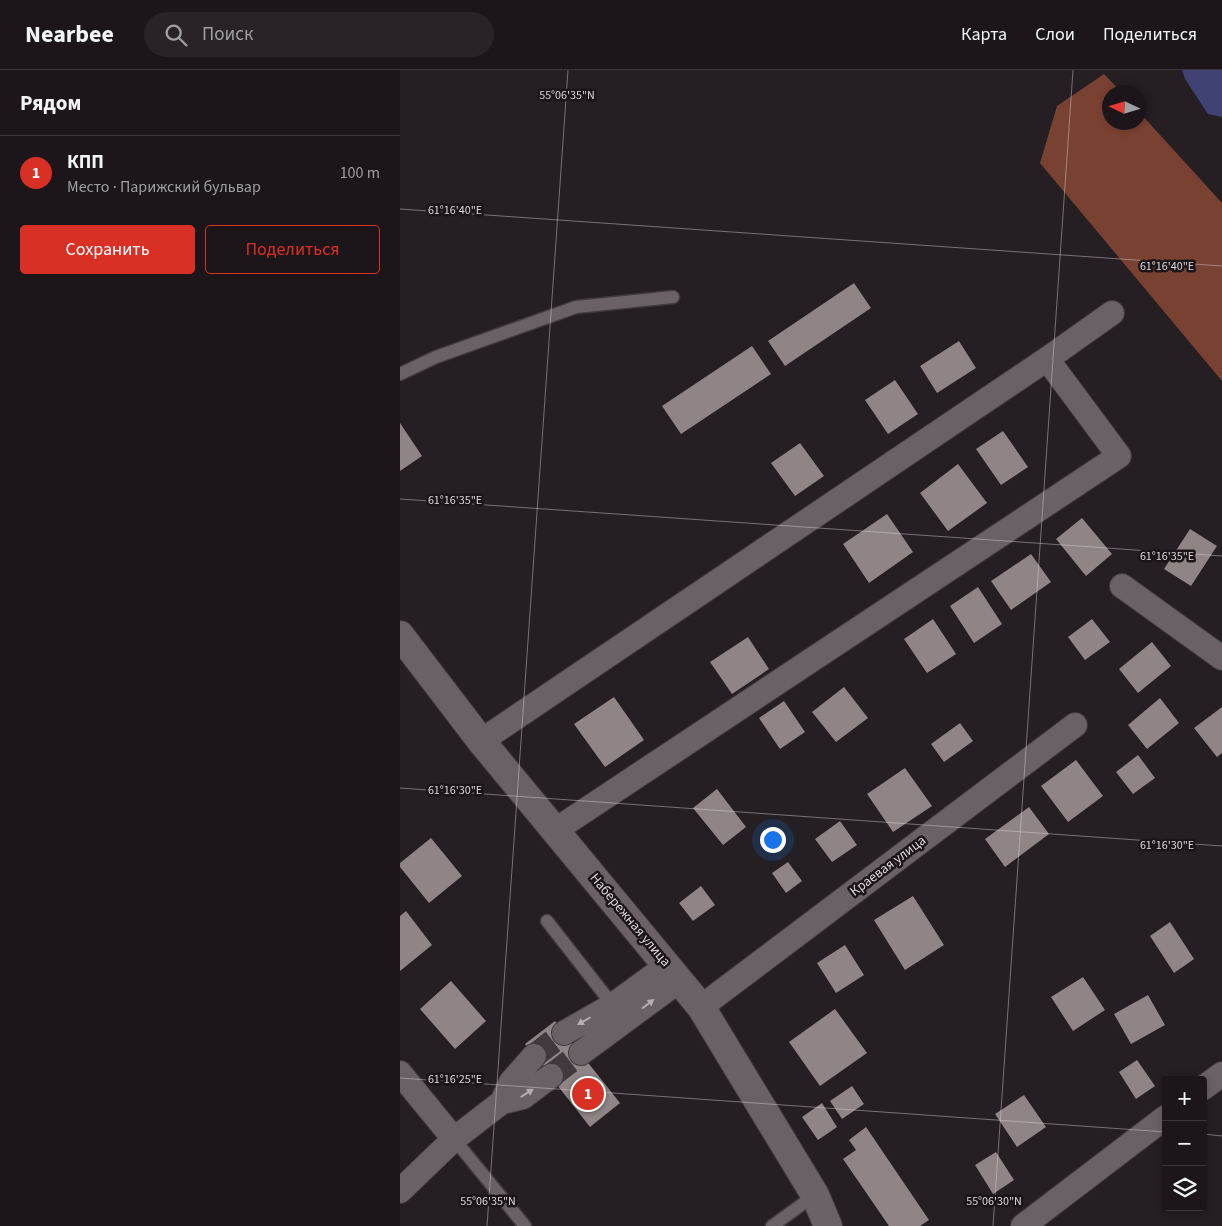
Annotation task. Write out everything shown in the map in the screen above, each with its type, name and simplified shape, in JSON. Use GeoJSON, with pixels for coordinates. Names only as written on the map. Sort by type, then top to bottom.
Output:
{"type":"FeatureCollection","features":[{"type":"Feature","properties":{"kind":"street"},"geometry":{"type":"LineString","coordinates":[[481,741],[1047,359],[1112,313]]}},
{"type":"Feature","properties":{"kind":"street"},"geometry":{"type":"LineString","coordinates":[[554,831],[1119,456],[1047,359]]}},
{"type":"Feature","properties":{"kind":"street"},"geometry":{"type":"LineString","coordinates":[[1122,586],[1222,658]]}},
{"type":"Feature","properties":{"kind":"street","name":"Набережная улица"},"geometry":{"type":"LineString","coordinates":[[400,635],[481,741],[554,831],[674,972],[701,1007],[815,1195],[828,1226]]}},
{"type":"Feature","properties":{"kind":"street","name":"Краевая улица"},"geometry":{"type":"LineString","coordinates":[[701,1007],[1076,725]]}},
{"type":"Feature","properties":{"kind":"street"},"geometry":{"type":"LineString","coordinates":[[581,1054],[620,1013],[674,972]]}},
{"type":"Feature","properties":{"kind":"street"},"geometry":{"type":"LineString","coordinates":[[564,1033],[620,1013]]}},
{"type":"Feature","properties":{"kind":"street"},"geometry":{"type":"LineString","coordinates":[[502,1102],[511,1082],[534,1056]]}},
{"type":"Feature","properties":{"kind":"street"},"geometry":{"type":"LineString","coordinates":[[400,1073],[454,1139]]}},
{"type":"Feature","properties":{"kind":"street"},"geometry":{"type":"LineString","coordinates":[[1207,1085],[1222,1074]]}},
{"type":"Feature","properties":{"kind":"street"},"geometry":{"type":"LineString","coordinates":[[400,1190],[454,1139],[502,1102],[522,1097],[550,1076]]}},
{"type":"Feature","properties":{"kind":"street"},"geometry":{"type":"LineString","coordinates":[[1023,1226],[1162,1120]]}},
{"type":"Feature","properties":{"kind":"lane"},"geometry":{"type":"LineString","coordinates":[[400,374],[436,357],[576,308],[673,297]]}},
{"type":"Feature","properties":{"kind":"lane"},"geometry":{"type":"LineString","coordinates":[[547,921],[620,1013]]}},
{"type":"Feature","properties":{"kind":"lane"},"geometry":{"type":"LineString","coordinates":[[454,1139],[525,1226]]}},
{"type":"Feature","properties":{"kind":"lane"},"geometry":{"type":"LineString","coordinates":[[772,1226],[815,1195]]}},
{"type":"Feature","properties":{"kind":"shaded area"},"geometry":{"type":"Polygon","coordinates":[[[1182,70],[1222,70],[1222,117],[1208,114],[1185,79],[1182,70]]]}},
{"type":"Feature","properties":{"kind":"shaded area"},"geometry":{"type":"Polygon","coordinates":[[[1104,74],[1114,85],[1102,85],[1102,130],[1147,130],[1147,121],[1222,203],[1222,381],[1040,163],[1057,106],[1104,74]]]}},
{"type":"Feature","properties":{"kind":"building"},"geometry":{"type":"Polygon","coordinates":[[[854,283],[871,308],[785,366],[768,341],[854,283]]]}},
{"type":"Feature","properties":{"kind":"building"},"geometry":{"type":"Polygon","coordinates":[[[959,341],[976,368],[937,393],[920,366],[959,341]]]}},
{"type":"Feature","properties":{"kind":"building"},"geometry":{"type":"Polygon","coordinates":[[[752,346],[771,374],[681,434],[662,406],[752,346]]]}},
{"type":"Feature","properties":{"kind":"building"},"geometry":{"type":"Polygon","coordinates":[[[895,380],[918,414],[888,434],[865,400],[895,380]]]}},
{"type":"Feature","properties":{"kind":"building"},"geometry":{"type":"Polygon","coordinates":[[[400,423],[422,456],[400,471],[400,423]]]}},
{"type":"Feature","properties":{"kind":"building"},"geometry":{"type":"Polygon","coordinates":[[[1003,431],[1028,467],[1001,485],[976,449],[1003,431]]]}},
{"type":"Feature","properties":{"kind":"building"},"geometry":{"type":"Polygon","coordinates":[[[800,443],[824,476],[795,496],[771,463],[800,443]]]}},
{"type":"Feature","properties":{"kind":"building"},"geometry":{"type":"Polygon","coordinates":[[[958,464],[987,503],[948,531],[920,493],[958,464]]]}},
{"type":"Feature","properties":{"kind":"building"},"geometry":{"type":"Polygon","coordinates":[[[887,514],[913,552],[869,583],[843,544],[887,514]]]}},
{"type":"Feature","properties":{"kind":"building"},"geometry":{"type":"Polygon","coordinates":[[[1082,518],[1112,554],[1086,576],[1056,539],[1082,518]]]}},
{"type":"Feature","properties":{"kind":"building"},"geometry":{"type":"Polygon","coordinates":[[[1190,529],[1217,546],[1191,586],[1164,569],[1190,529]]]}},
{"type":"Feature","properties":{"kind":"building"},"geometry":{"type":"Polygon","coordinates":[[[1031,554],[1051,582],[1011,610],[991,581],[1031,554]]]}},
{"type":"Feature","properties":{"kind":"building"},"geometry":{"type":"Polygon","coordinates":[[[978,587],[1002,624],[974,643],[950,606],[978,587]]]}},
{"type":"Feature","properties":{"kind":"building"},"geometry":{"type":"Polygon","coordinates":[[[933,619],[956,654],[927,673],[904,639],[933,619]]]}},
{"type":"Feature","properties":{"kind":"building"},"geometry":{"type":"Polygon","coordinates":[[[1092,619],[1110,642],[1085,660],[1068,637],[1092,619]]]}},
{"type":"Feature","properties":{"kind":"building"},"geometry":{"type":"Polygon","coordinates":[[[748,637],[769,669],[732,694],[710,662],[748,637]]]}},
{"type":"Feature","properties":{"kind":"building"},"geometry":{"type":"Polygon","coordinates":[[[1152,642],[1171,666],[1138,693],[1119,669],[1152,642]]]}},
{"type":"Feature","properties":{"kind":"building"},"geometry":{"type":"Polygon","coordinates":[[[844,687],[868,718],[836,742],[812,712],[844,687]]]}},
{"type":"Feature","properties":{"kind":"building"},"geometry":{"type":"Polygon","coordinates":[[[614,697],[644,740],[605,767],[574,724],[614,697]]]}},
{"type":"Feature","properties":{"kind":"building"},"geometry":{"type":"Polygon","coordinates":[[[1160,698],[1179,723],[1147,749],[1128,725],[1160,698]]]}},
{"type":"Feature","properties":{"kind":"building"},"geometry":{"type":"Polygon","coordinates":[[[784,701],[805,732],[780,749],[759,718],[784,701]]]}},
{"type":"Feature","properties":{"kind":"building"},"geometry":{"type":"Polygon","coordinates":[[[1222,707],[1222,753],[1217,757],[1194,728],[1222,707]]]}},
{"type":"Feature","properties":{"kind":"building"},"geometry":{"type":"Polygon","coordinates":[[[960,723],[973,741],[944,762],[931,744],[960,723]]]}},
{"type":"Feature","properties":{"kind":"building"},"geometry":{"type":"Polygon","coordinates":[[[1138,755],[1155,778],[1133,794],[1116,772],[1138,755]]]}},
{"type":"Feature","properties":{"kind":"building"},"geometry":{"type":"Polygon","coordinates":[[[1076,760],[1103,796],[1068,822],[1041,786],[1076,760]]]}},
{"type":"Feature","properties":{"kind":"building"},"geometry":{"type":"Polygon","coordinates":[[[905,768],[932,806],[893,832],[867,794],[905,768]]]}},
{"type":"Feature","properties":{"kind":"building"},"geometry":{"type":"Polygon","coordinates":[[[717,789],[746,827],[723,845],[693,808],[717,789]]]}},
{"type":"Feature","properties":{"kind":"building"},"geometry":{"type":"Polygon","coordinates":[[[1029,807],[1049,834],[1005,867],[985,839],[1029,807]]]}},
{"type":"Feature","properties":{"kind":"building"},"geometry":{"type":"Polygon","coordinates":[[[840,821],[857,845],[832,862],[815,839],[840,821]]]}},
{"type":"Feature","properties":{"kind":"building"},"geometry":{"type":"Polygon","coordinates":[[[431,838],[462,876],[429,903],[400,867],[400,863],[431,838]]]}},
{"type":"Feature","properties":{"kind":"building"},"geometry":{"type":"Polygon","coordinates":[[[788,862],[802,881],[786,893],[772,873],[788,862]]]}},
{"type":"Feature","properties":{"kind":"building"},"geometry":{"type":"Polygon","coordinates":[[[701,886],[715,905],[693,921],[679,903],[701,886]]]}},
{"type":"Feature","properties":{"kind":"building"},"geometry":{"type":"Polygon","coordinates":[[[913,896],[944,945],[905,970],[874,920],[913,896]]]}},
{"type":"Feature","properties":{"kind":"building"},"geometry":{"type":"Polygon","coordinates":[[[406,911],[432,945],[400,971],[400,916],[406,911]]]}},
{"type":"Feature","properties":{"kind":"building"},"geometry":{"type":"Polygon","coordinates":[[[1170,922],[1194,959],[1174,973],[1150,936],[1170,922]]]}},
{"type":"Feature","properties":{"kind":"building"},"geometry":{"type":"Polygon","coordinates":[[[845,945],[864,975],[836,993],[817,963],[845,945]]]}},
{"type":"Feature","properties":{"kind":"building"},"geometry":{"type":"Polygon","coordinates":[[[1083,977],[1105,1010],[1073,1031],[1051,997],[1083,977]]]}},
{"type":"Feature","properties":{"kind":"building"},"geometry":{"type":"Polygon","coordinates":[[[451,981],[486,1021],[455,1049],[420,1009],[451,981]]]}},
{"type":"Feature","properties":{"kind":"building"},"geometry":{"type":"Polygon","coordinates":[[[1148,995],[1165,1025],[1131,1044],[1114,1014],[1148,995]]]}},
{"type":"Feature","properties":{"kind":"building"},"geometry":{"type":"Polygon","coordinates":[[[835,1009],[867,1053],[820,1086],[789,1042],[835,1009]]]}},
{"type":"Feature","properties":{"kind":"building"},"geometry":{"type":"Polygon","coordinates":[[[555,1021],[620,1103],[590,1127],[525,1044],[555,1021]]]}},
{"type":"Feature","properties":{"kind":"building"},"geometry":{"type":"Polygon","coordinates":[[[1137,1060],[1155,1086],[1136,1099],[1119,1072],[1137,1060]]]}},
{"type":"Feature","properties":{"kind":"building"},"geometry":{"type":"Polygon","coordinates":[[[852,1086],[864,1104],[842,1119],[830,1101],[852,1086]]]}},
{"type":"Feature","properties":{"kind":"building"},"geometry":{"type":"Polygon","coordinates":[[[1024,1095],[1046,1127],[1017,1147],[995,1114],[1024,1095]]]}},
{"type":"Feature","properties":{"kind":"building"},"geometry":{"type":"Polygon","coordinates":[[[822,1103],[837,1127],[818,1140],[802,1117],[822,1103]]]}},
{"type":"Feature","properties":{"kind":"building"},"geometry":{"type":"Polygon","coordinates":[[[866,1127],[929,1220],[920,1226],[889,1226],[843,1159],[856,1150],[849,1140],[866,1127]]]}},
{"type":"Feature","properties":{"kind":"building"},"geometry":{"type":"Polygon","coordinates":[[[996,1152],[1014,1180],[993,1194],[975,1165],[996,1152]]]}},
{"type":"Feature","properties":{"kind":"tunnel"},"geometry":{"type":"LineString","coordinates":[[534,1056],[564,1033]]}},
{"type":"Feature","properties":{"kind":"tunnel"},"geometry":{"type":"LineString","coordinates":[[551,1076],[581,1053]]}},
{"type":"Feature","properties":{"kind":"place","name":"КПП"},"geometry":{"type":"Point","coordinates":[588,1094]}}]}
